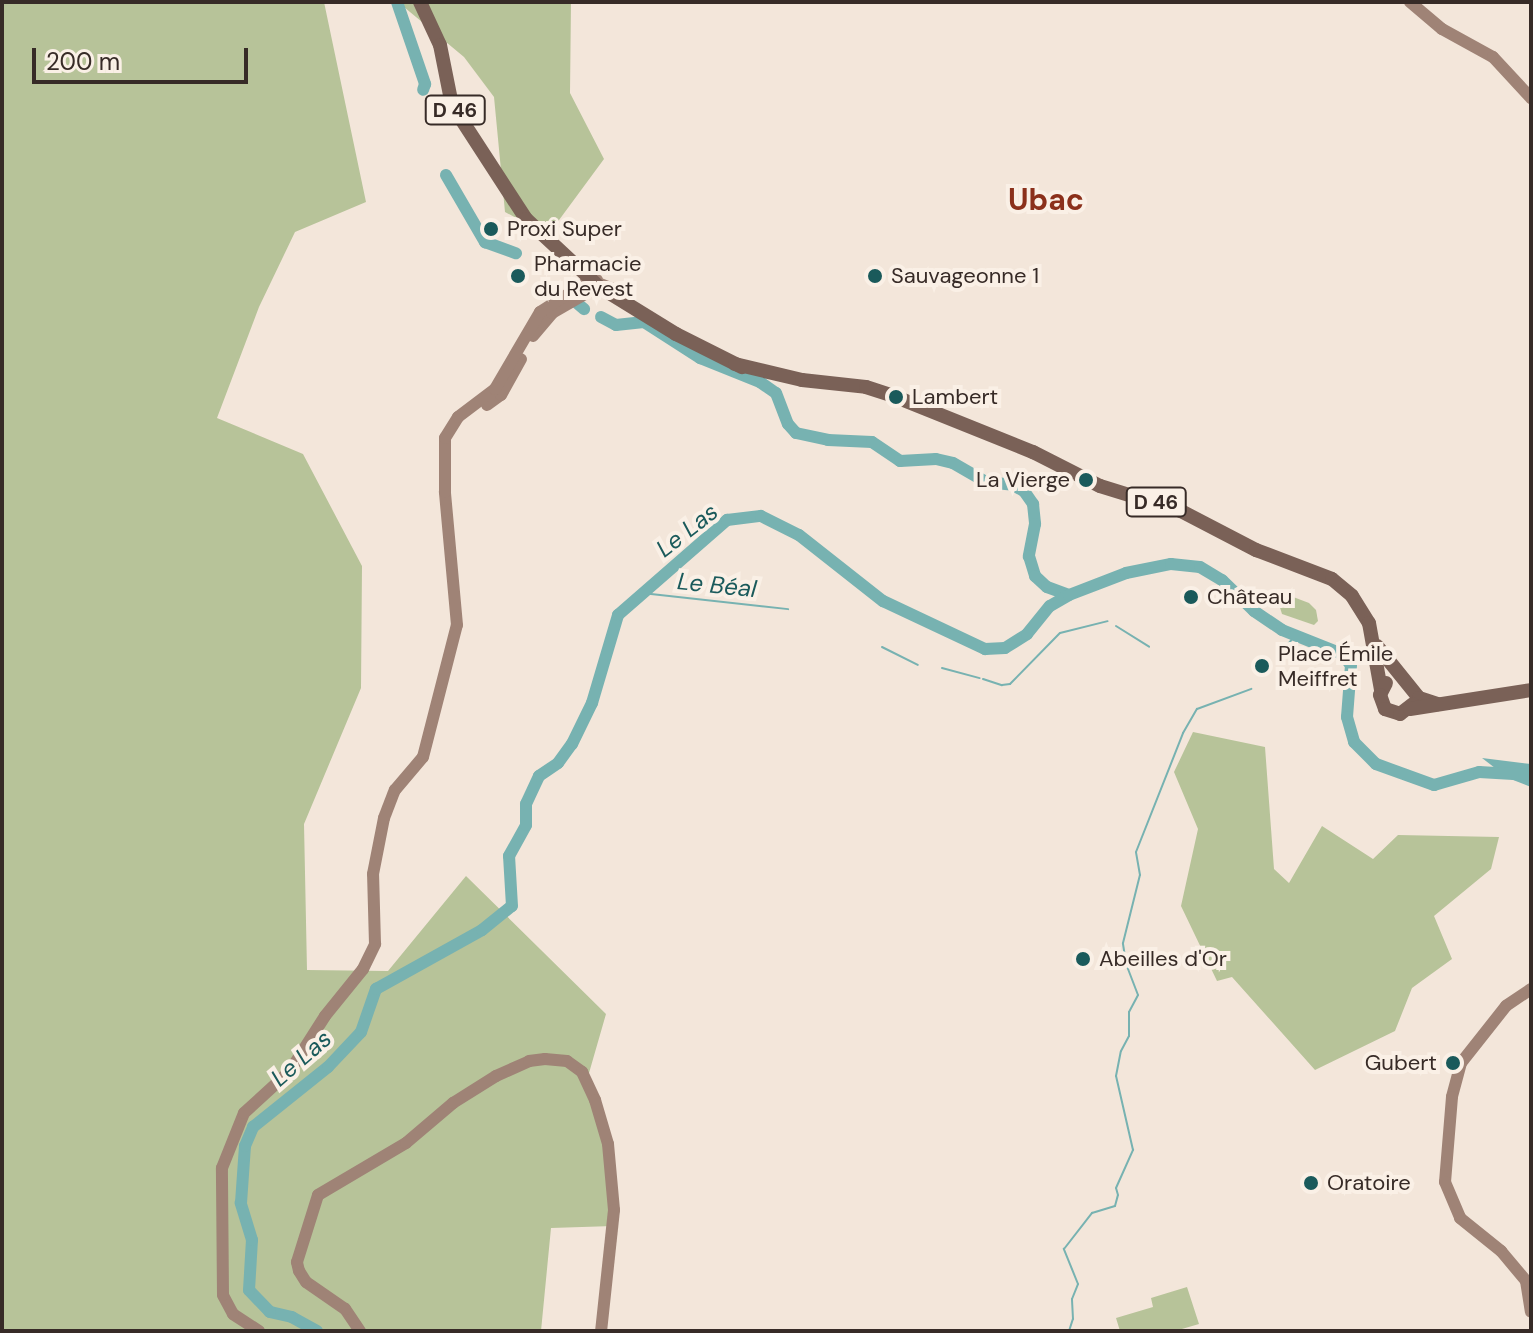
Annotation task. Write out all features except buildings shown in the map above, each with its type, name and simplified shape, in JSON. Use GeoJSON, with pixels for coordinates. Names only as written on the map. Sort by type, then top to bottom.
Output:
{"type":"FeatureCollection","features":[{"type":"Feature","properties":{"kind":"main road","name":"D 46"},"geometry":{"type":"LineString","coordinates":[[420,2],[440,45],[452,105],[515,206],[538,233],[595,282],[622,296],[696,345],[735,364],[789,385],[913,404],[1023,447],[1100,486],[1181,511],[1256,550],[1332,579],[1360,606],[1374,637],[1402,680]]}},
{"type":"Feature","properties":{"kind":"main road","name":"D 46"},"geometry":{"type":"LineString","coordinates":[[515,206],[622,296]]}},
{"type":"Feature","properties":{"kind":"main road","name":"D 46"},"geometry":{"type":"LineString","coordinates":[[1374,637],[1381,690]]}},
{"type":"Feature","properties":{"kind":"main road"},"geometry":{"type":"LineString","coordinates":[[1442,705],[1426,701],[1402,680],[1392,680],[1381,690],[1381,705],[1390,713],[1400,714],[1410,709],[1442,705],[1531,690]]}},
{"type":"Feature","properties":{"kind":"main road"},"geometry":{"type":"LineString","coordinates":[[1410,709],[1414,692]]}},
{"type":"Feature","properties":{"kind":"street"},"geometry":{"type":"LineString","coordinates":[[1410,2],[1442,29],[1490,54],[1531,98]]}},
{"type":"Feature","properties":{"kind":"street"},"geometry":{"type":"LineString","coordinates":[[538,233],[573,271],[573,291]]}},
{"type":"Feature","properties":{"kind":"street"},"geometry":{"type":"LineString","coordinates":[[563,245],[595,282]]}},
{"type":"Feature","properties":{"kind":"street"},"geometry":{"type":"LineString","coordinates":[[259,1331],[233,1314],[223,1295],[222,1168],[244,1113],[290,1071],[325,1016],[363,969],[375,944],[373,874],[384,818],[395,790],[423,757],[456,633],[443,451],[451,427],[495,389],[540,312],[573,291],[595,282]]}},
{"type":"Feature","properties":{"kind":"street"},"geometry":{"type":"LineString","coordinates":[[451,427],[501,395],[546,318],[595,282]]}},
{"type":"Feature","properties":{"kind":"street"},"geometry":{"type":"LineString","coordinates":[[1531,989],[1506,1006],[1461,1063],[1452,1097],[1445,1182],[1460,1218],[1508,1258],[1526,1281],[1531,1312]]}},
{"type":"Feature","properties":{"kind":"street"},"geometry":{"type":"LineString","coordinates":[[360,1331],[345,1309],[306,1282],[299,1271],[297,1262],[318,1195],[406,1143],[453,1103],[496,1076],[529,1061],[545,1059],[567,1061],[582,1072],[595,1100],[608,1144],[614,1210],[601,1331]]}},
{"type":"Feature","properties":{"kind":"green space"},"geometry":{"type":"Polygon","coordinates":[[[2,2],[324,2],[366,202],[295,232],[259,307],[217,418],[303,454],[362,566],[361,688],[304,824],[307,970],[388,971],[466,876],[606,1014],[587,1080],[606,1136],[613,1226],[551,1228],[541,1331],[2,1331],[2,2]]]}},
{"type":"Feature","properties":{"kind":"green space"},"geometry":{"type":"Polygon","coordinates":[[[398,2],[571,2],[570,93],[604,159],[548,235],[505,212],[494,97],[464,57],[398,2]]]}},
{"type":"Feature","properties":{"kind":"green space"},"geometry":{"type":"Polygon","coordinates":[[[1288,595],[1309,603],[1316,610],[1318,621],[1314,625],[1282,614],[1278,601],[1288,595]]]}},
{"type":"Feature","properties":{"kind":"green space"},"geometry":{"type":"Polygon","coordinates":[[[1193,732],[1265,747],[1274,869],[1289,883],[1322,826],[1373,859],[1398,835],[1499,837],[1491,869],[1434,916],[1452,959],[1412,988],[1395,1031],[1315,1070],[1232,977],[1217,981],[1181,906],[1198,829],[1174,772],[1193,732]]]}},
{"type":"Feature","properties":{"kind":"green space"},"geometry":{"type":"Polygon","coordinates":[[[1187,1287],[1199,1324],[1175,1331],[1120,1331],[1116,1318],[1153,1307],[1151,1298],[1187,1287]]]}},
{"type":"Feature","properties":{"kind":"water"},"geometry":{"type":"Polygon","coordinates":[[[1482,758],[1531,764],[1531,787],[1508,778],[1482,758]]]}},
{"type":"Feature","properties":{"kind":"waterway"},"geometry":{"type":"LineString","coordinates":[[397,2],[425,84],[423,90]]}},
{"type":"Feature","properties":{"kind":"waterway"},"geometry":{"type":"LineString","coordinates":[[446,175],[485,242],[516,253]]}},
{"type":"Feature","properties":{"kind":"waterway"},"geometry":{"type":"LineString","coordinates":[[578,304],[584,309]]}},
{"type":"Feature","properties":{"kind":"waterway"},"geometry":{"type":"LineString","coordinates":[[601,317],[616,325],[644,322],[700,358],[760,382],[776,393],[788,424],[796,433],[828,440],[872,442],[900,461],[936,459],[953,463],[986,482],[1013,485],[1024,491],[1033,504],[1035,524],[1029,556],[1035,576],[1047,587],[1069,595]]}},
{"type":"Feature","properties":{"kind":"waterway","name":"Le Las"},"geometry":{"type":"LineString","coordinates":[[317,1331],[292,1317],[270,1312],[249,1290],[252,1240],[241,1203],[245,1146],[253,1127],[328,1067],[361,1032],[376,989],[482,930],[512,906],[509,856],[526,825],[526,804],[539,776],[558,763],[572,744],[592,703],[618,615],[727,520],[761,516],[799,535],[883,601],[985,649],[1005,648],[1027,634],[1050,606],[1069,595],[1126,573],[1171,564],[1200,567],[1222,580],[1254,611],[1282,630],[1342,654],[1351,665],[1347,717],[1354,742],[1376,764],[1434,785],[1479,772],[1531,775]]}},
{"type":"Feature","properties":{"kind":"waterway","name":"Le Béal"},"geometry":{"type":"LineString","coordinates":[[642,593],[788,609]]}},
{"type":"Feature","properties":{"kind":"waterway","name":"Le Béal"},"geometry":{"type":"LineString","coordinates":[[983,679],[1002,685],[1010,684],[1060,633],[1108,621]]}},
{"type":"Feature","properties":{"kind":"waterway","name":"Le Béal"},"geometry":{"type":"LineString","coordinates":[[1116,626],[1149,647]]}},
{"type":"Feature","properties":{"kind":"waterway"},"geometry":{"type":"LineString","coordinates":[[1278,655],[1296,635]]}},
{"type":"Feature","properties":{"kind":"waterway","name":"Le Béal"},"geometry":{"type":"LineString","coordinates":[[882,647],[918,665]]}},
{"type":"Feature","properties":{"kind":"waterway","name":"Le Béal"},"geometry":{"type":"LineString","coordinates":[[942,668],[980,678]]}},
{"type":"Feature","properties":{"kind":"waterway"},"geometry":{"type":"LineString","coordinates":[[1069,1331],[1073,1319],[1072,1299],[1078,1284],[1064,1249],[1092,1213],[1115,1206],[1116,1188],[1133,1150],[1116,1076],[1121,1051],[1129,1036],[1129,1012],[1138,995],[1126,963],[1123,943],[1140,875],[1136,852],[1183,733],[1197,709],[1251,689]]}},
{"type":"Feature","properties":{"kind":"place","name":"Proxi Super"},"geometry":{"type":"Point","coordinates":[491,229]}},
{"type":"Feature","properties":{"kind":"place","name":"Pharmacie du Revest"},"geometry":{"type":"Point","coordinates":[518,276]}},
{"type":"Feature","properties":{"kind":"place","name":"Sauvageonne 1"},"geometry":{"type":"Point","coordinates":[875,276]}},
{"type":"Feature","properties":{"kind":"place","name":"Lambert"},"geometry":{"type":"Point","coordinates":[896,397]}},
{"type":"Feature","properties":{"kind":"place","name":"La Vierge"},"geometry":{"type":"Point","coordinates":[1086,480]}},
{"type":"Feature","properties":{"kind":"place","name":"Château"},"geometry":{"type":"Point","coordinates":[1191,597]}},
{"type":"Feature","properties":{"kind":"place","name":"Place Émile Meiffret"},"geometry":{"type":"Point","coordinates":[1262,666]}},
{"type":"Feature","properties":{"kind":"place","name":"Abeilles d'Or"},"geometry":{"type":"Point","coordinates":[1083,959]}},
{"type":"Feature","properties":{"kind":"place","name":"Gubert"},"geometry":{"type":"Point","coordinates":[1453,1063]}},
{"type":"Feature","properties":{"kind":"place","name":"Oratoire"},"geometry":{"type":"Point","coordinates":[1311,1183]}},
{"type":"Feature","properties":{"kind":"district","name":"Ubac"},"geometry":{"type":"Point","coordinates":[1046,200]}}]}
